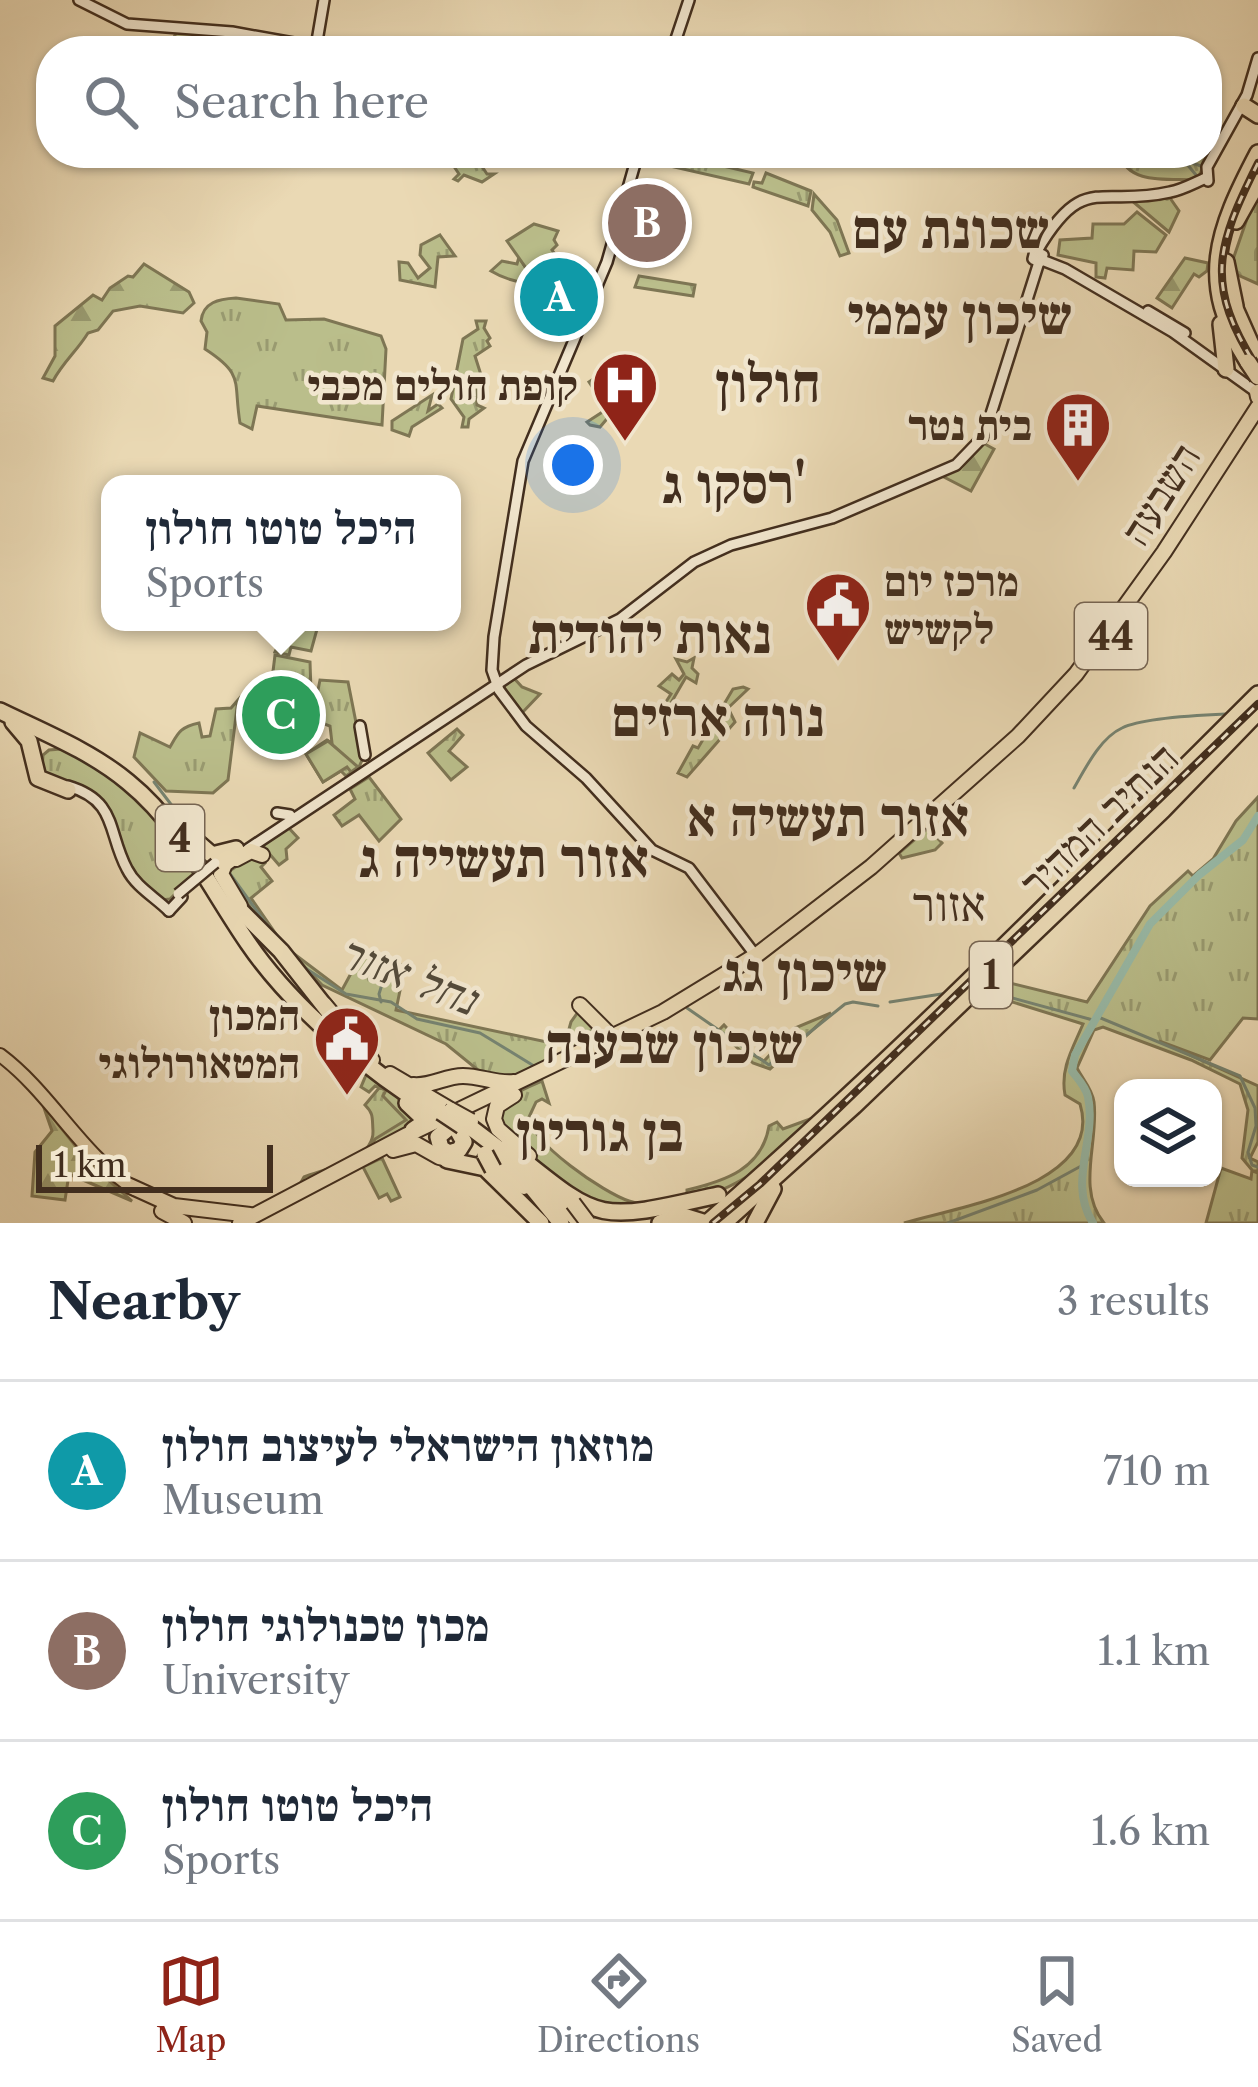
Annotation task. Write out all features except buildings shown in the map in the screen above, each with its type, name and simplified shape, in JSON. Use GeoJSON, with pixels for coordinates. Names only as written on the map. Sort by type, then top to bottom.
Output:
{"type":"FeatureCollection","features":[{"type":"Feature","properties":{"kind":"highway"},"geometry":{"type":"LineString","coordinates":[[1256,364],[1233,309],[1226,262],[1258,150]]}},
{"type":"Feature","properties":{"kind":"highway"},"geometry":{"type":"LineString","coordinates":[[1223,359],[1214,278],[1220,238],[1251,180]]}},
{"type":"Feature","properties":{"kind":"highway"},"geometry":{"type":"LineString","coordinates":[[1220,238],[1216,272],[1220,298],[1231,332],[1256,364]]}},
{"type":"Feature","properties":{"kind":"highway","name":"השבעה"},"geometry":{"type":"LineString","coordinates":[[186,1222],[194,1212],[232,1218],[251,1215],[443,1124],[620,1035],[836,900],[961,793],[1076,674],[1164,552],[1258,402]]}},
{"type":"Feature","properties":{"kind":"highway","name":"1"},"geometry":{"type":"LineString","coordinates":[[730,1220],[1258,694]]}},
{"type":"Feature","properties":{"kind":"highway"},"geometry":{"type":"LineString","coordinates":[[0,711],[27,736],[38,778],[65,792]]}},
{"type":"Feature","properties":{"kind":"highway","name":"4"},"geometry":{"type":"LineString","coordinates":[[0,711],[98,761],[130,783],[160,812],[265,965],[382,1076],[443,1124],[497,1153],[531,1206],[562,1223]]}},
{"type":"Feature","properties":{"kind":"highway","name":"4"},"geometry":{"type":"LineString","coordinates":[[0,711],[99,755],[127,774],[170,817],[254,944],[286,981],[370,1063],[443,1124],[497,1147],[562,1223]]}},
{"type":"Feature","properties":{"kind":"highway","name":"1"},"geometry":{"type":"LineString","coordinates":[[703,1221],[811,1140],[1150,827],[1258,714]]}},
{"type":"Feature","properties":{"kind":"highway","name":"הנתיב המהיר"},"geometry":{"type":"LineString","coordinates":[[730,1220],[1258,714]]}},
{"type":"Feature","properties":{"kind":"highway"},"geometry":{"type":"LineString","coordinates":[[65,792],[42,774],[38,764],[45,750],[59,747],[98,761]]}},
{"type":"Feature","properties":{"kind":"highway"},"geometry":{"type":"LineString","coordinates":[[127,774],[160,798],[238,910],[281,951],[367,1056],[443,1124],[447,1160],[485,1168],[531,1206]]}},
{"type":"Feature","properties":{"kind":"highway","name":"השבעה"},"geometry":{"type":"LineString","coordinates":[[493,1098],[680,1011],[961,793]]}},
{"type":"Feature","properties":{"kind":"highway"},"geometry":{"type":"LineString","coordinates":[[190,836],[212,855],[241,850]]}},
{"type":"Feature","properties":{"kind":"highway"},"geometry":{"type":"LineString","coordinates":[[262,843],[229,864],[224,874],[264,930]]}},
{"type":"Feature","properties":{"kind":"highway"},"geometry":{"type":"LineString","coordinates":[[241,850],[225,864],[221,877],[244,912],[292,959],[329,1012]]}},
{"type":"Feature","properties":{"kind":"highway"},"geometry":{"type":"LineString","coordinates":[[597,1047],[600,1035],[582,1005],[610,1035],[620,1035]]}},
{"type":"Feature","properties":{"kind":"highway"},"geometry":{"type":"LineString","coordinates":[[652,1023],[501,1102],[494,1119],[498,1129],[580,1204],[598,1215],[622,1220],[661,1217],[752,1178],[811,1140]]}},
{"type":"Feature","properties":{"kind":"highway"},"geometry":{"type":"LineString","coordinates":[[336,1037],[425,1120],[507,1147],[585,1216],[612,1222],[676,1215],[703,1221]]}},
{"type":"Feature","properties":{"kind":"highway"},"geometry":{"type":"LineString","coordinates":[[369,1069],[489,1161],[541,1223]]}},
{"type":"Feature","properties":{"kind":"highway"},"geometry":{"type":"LineString","coordinates":[[399,1080],[422,1086],[470,1077],[503,1083],[542,1073]]}},
{"type":"Feature","properties":{"kind":"highway"},"geometry":{"type":"LineString","coordinates":[[470,1077],[491,1086],[493,1098]]}},
{"type":"Feature","properties":{"kind":"highway"},"geometry":{"type":"LineString","coordinates":[[251,1223],[377,1156],[529,1088]]}},
{"type":"Feature","properties":{"kind":"highway"},"geometry":{"type":"LineString","coordinates":[[755,1223],[768,1195],[811,1140]]}},
{"type":"Feature","properties":{"kind":"highway"},"geometry":{"type":"LineString","coordinates":[[507,1147],[584,1223]]}},
{"type":"Feature","properties":{"kind":"highway"},"geometry":{"type":"LineString","coordinates":[[535,1162],[573,1203],[584,1223]]}},
{"type":"Feature","properties":{"kind":"highway"},"geometry":{"type":"LineString","coordinates":[[130,1186],[168,1204],[232,1218]]}},
{"type":"Feature","properties":{"kind":"highway"},"geometry":{"type":"LineString","coordinates":[[637,1223],[718,1195]]}},
{"type":"Feature","properties":{"kind":"highway"},"geometry":{"type":"LineString","coordinates":[[162,1211],[186,1222]]}},
{"type":"Feature","properties":{"kind":"main road"},"geometry":{"type":"LineString","coordinates":[[83,0],[122,19],[247,36]]}},
{"type":"Feature","properties":{"kind":"main road"},"geometry":{"type":"LineString","coordinates":[[315,36],[322,0]]}},
{"type":"Feature","properties":{"kind":"main road"},"geometry":{"type":"LineString","coordinates":[[675,36],[687,0]]}},
{"type":"Feature","properties":{"kind":"main road"},"geometry":{"type":"LineString","coordinates":[[1248,107],[1258,58]]}},
{"type":"Feature","properties":{"kind":"main road"},"geometry":{"type":"LineString","coordinates":[[1222,152],[1248,107],[1258,68]]}},
{"type":"Feature","properties":{"kind":"main road"},"geometry":{"type":"LineString","coordinates":[[636,168],[616,244],[527,459],[494,656],[498,685],[543,747],[592,785],[657,850],[698,869],[728,916]]}},
{"type":"Feature","properties":{"kind":"main road"},"geometry":{"type":"LineString","coordinates":[[1060,218],[1097,199],[1172,196],[1208,176],[1213,168]]}},
{"type":"Feature","properties":{"kind":"main road"},"geometry":{"type":"LineString","coordinates":[[65,792],[88,793],[103,807],[128,872],[164,906],[216,864],[262,843],[371,762],[545,655],[611,627],[694,562],[807,527],[956,461],[975,446],[981,434],[1039,257],[1060,218],[1079,202],[1111,191],[1172,192],[1208,176]]}},
{"type":"Feature","properties":{"kind":"main road"},"geometry":{"type":"LineString","coordinates":[[1039,257],[1223,359],[1256,364]]}},
{"type":"Feature","properties":{"kind":"main road"},"geometry":{"type":"LineString","coordinates":[[981,434],[1020,309]]}},
{"type":"Feature","properties":{"kind":"main road"},"geometry":{"type":"LineString","coordinates":[[1223,359],[1258,402]]}},
{"type":"Feature","properties":{"kind":"main road"},"geometry":{"type":"LineString","coordinates":[[371,762],[415,742],[541,649],[612,618],[711,548],[834,513]]}},
{"type":"Feature","properties":{"kind":"main road"},"geometry":{"type":"LineString","coordinates":[[498,685],[534,729],[590,776],[656,857],[689,868],[757,953]]}},
{"type":"Feature","properties":{"kind":"main road"},"geometry":{"type":"LineString","coordinates":[[360,726],[371,762]]}},
{"type":"Feature","properties":{"kind":"main road"},"geometry":{"type":"LineString","coordinates":[[262,843],[275,818],[290,815],[359,774]]}},
{"type":"Feature","properties":{"kind":"main road"},"geometry":{"type":"LineString","coordinates":[[0,1058],[44,1094],[100,1164],[186,1222]]}},
{"type":"Feature","properties":{"kind":"main road"},"geometry":{"type":"LineString","coordinates":[[0,1058],[33,1089],[98,1167],[162,1211]]}},
{"type":"Feature","properties":{"kind":"green space"},"geometry":{"type":"Polygon","coordinates":[[[178,29],[232,35],[232,36],[174,36],[178,29]]]}},
{"type":"Feature","properties":{"kind":"green space"},"geometry":{"type":"Polygon","coordinates":[[[455,168],[483,168],[494,174],[482,182],[464,175],[454,179],[459,174],[455,168]]]}},
{"type":"Feature","properties":{"kind":"green space"},"geometry":{"type":"Polygon","coordinates":[[[678,168],[732,168],[753,173],[749,184],[678,168]]]}},
{"type":"Feature","properties":{"kind":"green space"},"geometry":{"type":"Polygon","coordinates":[[[1128,168],[1203,168],[1197,180],[1140,176],[1128,168]]]}},
{"type":"Feature","properties":{"kind":"green space"},"geometry":{"type":"Polygon","coordinates":[[[766,173],[811,191],[808,206],[753,187],[754,182],[762,183],[766,173]]]}},
{"type":"Feature","properties":{"kind":"green space"},"geometry":{"type":"Polygon","coordinates":[[[1258,187],[1258,284],[1229,271],[1258,187]]]}},
{"type":"Feature","properties":{"kind":"green space"},"geometry":{"type":"Polygon","coordinates":[[[814,194],[837,220],[849,253],[840,256],[830,232],[812,210],[814,194]]]}},
{"type":"Feature","properties":{"kind":"green space"},"geometry":{"type":"Polygon","coordinates":[[[1170,198],[1179,211],[1169,232],[1131,200],[1170,198]]]}},
{"type":"Feature","properties":{"kind":"green space"},"geometry":{"type":"Polygon","coordinates":[[[1137,212],[1166,235],[1156,252],[1134,251],[1133,270],[1107,268],[1105,278],[1096,277],[1096,263],[1058,255],[1060,240],[1092,238],[1093,224],[1124,224],[1137,212]]]}},
{"type":"Feature","properties":{"kind":"green space"},"geometry":{"type":"Polygon","coordinates":[[[534,224],[558,231],[552,250],[557,257],[555,271],[545,279],[538,269],[531,275],[507,241],[534,224]]]}},
{"type":"Feature","properties":{"kind":"green space"},"geometry":{"type":"Polygon","coordinates":[[[440,235],[455,256],[438,257],[435,287],[400,280],[399,262],[408,263],[418,278],[430,268],[420,255],[421,245],[440,235]]]}},
{"type":"Feature","properties":{"kind":"green space"},"geometry":{"type":"Polygon","coordinates":[[[519,257],[530,275],[538,269],[545,279],[556,270],[559,277],[525,283],[491,271],[502,261],[517,264],[519,257]]]}},
{"type":"Feature","properties":{"kind":"green space"},"geometry":{"type":"Polygon","coordinates":[[[1185,258],[1208,263],[1207,271],[1199,277],[1194,274],[1172,308],[1157,298],[1185,258]]]}},
{"type":"Feature","properties":{"kind":"green space"},"geometry":{"type":"Polygon","coordinates":[[[144,264],[189,292],[194,303],[183,313],[140,306],[113,311],[98,330],[88,333],[53,381],[43,378],[55,356],[55,326],[93,295],[102,300],[110,288],[133,277],[144,264]]]}},
{"type":"Feature","properties":{"kind":"green space"},"geometry":{"type":"Polygon","coordinates":[[[639,276],[695,285],[693,296],[635,287],[639,276]]]}},
{"type":"Feature","properties":{"kind":"green space"},"geometry":{"type":"Polygon","coordinates":[[[236,298],[279,304],[286,320],[324,319],[381,336],[386,349],[382,425],[257,406],[252,429],[240,423],[235,380],[205,349],[207,332],[201,321],[208,306],[236,298]]]}},
{"type":"Feature","properties":{"kind":"green space"},"geometry":{"type":"Polygon","coordinates":[[[476,321],[486,321],[490,338],[490,346],[475,356],[482,378],[476,384],[477,405],[484,408],[469,419],[468,427],[462,427],[464,417],[451,399],[463,339],[478,329],[476,321]]]}},
{"type":"Feature","properties":{"kind":"green space"},"geometry":{"type":"Polygon","coordinates":[[[621,371],[628,373],[628,385],[634,387],[600,427],[590,425],[587,422],[607,409],[589,382],[604,372],[608,379],[621,371]]]}},
{"type":"Feature","properties":{"kind":"green space"},"geometry":{"type":"Polygon","coordinates":[[[432,395],[428,411],[438,404],[442,408],[412,427],[409,436],[392,430],[392,421],[432,395]]]}},
{"type":"Feature","properties":{"kind":"green space"},"geometry":{"type":"Polygon","coordinates":[[[983,443],[994,449],[971,491],[940,475],[969,459],[983,443]]]}},
{"type":"Feature","properties":{"kind":"green space"},"geometry":{"type":"Polygon","coordinates":[[[278,631],[317,631],[311,651],[291,647],[289,655],[275,652],[281,639],[278,631]]]}},
{"type":"Feature","properties":{"kind":"green space"},"geometry":{"type":"Polygon","coordinates":[[[275,655],[310,662],[311,691],[318,690],[320,680],[348,682],[363,758],[346,776],[341,771],[323,782],[306,754],[327,740],[332,743],[330,726],[301,715],[294,727],[296,734],[304,736],[301,724],[320,729],[310,737],[311,742],[304,750],[293,736],[283,756],[273,751],[269,704],[275,655]]]}},
{"type":"Feature","properties":{"kind":"green space"},"geometry":{"type":"Polygon","coordinates":[[[694,658],[696,683],[686,677],[668,708],[664,705],[671,694],[659,686],[672,674],[679,680],[684,674],[676,659],[687,662],[694,658]]]}},
{"type":"Feature","properties":{"kind":"green space"},"geometry":{"type":"Polygon","coordinates":[[[512,676],[522,687],[540,694],[522,713],[504,688],[512,676]]]}},
{"type":"Feature","properties":{"kind":"green space"},"geometry":{"type":"Polygon","coordinates":[[[733,689],[748,689],[728,708],[735,722],[687,777],[678,773],[733,689]]]}},
{"type":"Feature","properties":{"kind":"green space"},"geometry":{"type":"Polygon","coordinates":[[[238,700],[228,780],[213,793],[166,791],[134,757],[140,733],[170,747],[180,731],[199,723],[202,737],[210,736],[216,709],[231,708],[238,700]]]}},
{"type":"Feature","properties":{"kind":"green space"},"geometry":{"type":"Polygon","coordinates":[[[457,729],[463,735],[449,751],[467,767],[451,780],[428,753],[457,729]]]}},
{"type":"Feature","properties":{"kind":"green space"},"geometry":{"type":"Polygon","coordinates":[[[328,741],[358,767],[351,772],[347,767],[323,782],[306,754],[328,741]]]}},
{"type":"Feature","properties":{"kind":"green space"},"geometry":{"type":"Polygon","coordinates":[[[61,749],[102,771],[138,800],[197,872],[170,899],[161,900],[130,871],[104,804],[88,790],[42,771],[43,755],[61,749]]]}},
{"type":"Feature","properties":{"kind":"green space"},"geometry":{"type":"Polygon","coordinates":[[[369,777],[401,819],[379,841],[359,815],[342,826],[334,815],[355,799],[350,789],[369,777]]]}},
{"type":"Feature","properties":{"kind":"green space"},"geometry":{"type":"Polygon","coordinates":[[[1258,797],[1258,1019],[1243,1018],[1210,1060],[1159,1041],[1258,1086],[1258,1142],[1250,1158],[1258,1162],[1258,1171],[1253,1171],[1258,1173],[1258,1223],[1206,1223],[1216,1187],[1222,1187],[1222,1168],[1251,1179],[1252,1170],[1242,1158],[1248,1110],[1240,1084],[1103,1027],[1094,1030],[1077,1068],[1094,1102],[1091,1195],[1104,1223],[904,1223],[1022,1188],[1071,1155],[1082,1132],[1080,1104],[1065,1095],[1064,1076],[1083,1024],[993,996],[998,980],[1087,1002],[1150,906],[1188,871],[1193,876],[1213,859],[1236,821],[1258,797]]]}},
{"type":"Feature","properties":{"kind":"green space"},"geometry":{"type":"Polygon","coordinates":[[[287,826],[298,838],[279,865],[261,844],[287,826]]]}},
{"type":"Feature","properties":{"kind":"green space"},"geometry":{"type":"Polygon","coordinates":[[[928,828],[942,843],[935,850],[902,858],[899,853],[928,828]]]}},
{"type":"Feature","properties":{"kind":"green space"},"geometry":{"type":"Polygon","coordinates":[[[255,854],[265,863],[261,867],[272,881],[251,898],[283,945],[255,915],[228,872],[255,854]]]}},
{"type":"Feature","properties":{"kind":"green space"},"geometry":{"type":"Polygon","coordinates":[[[287,949],[342,990],[362,953],[405,966],[396,1010],[547,1042],[552,1058],[562,1054],[578,1012],[599,1036],[513,1080],[489,1079],[446,1044],[322,985],[287,949]]]}},
{"type":"Feature","properties":{"kind":"green space"},"geometry":{"type":"Polygon","coordinates":[[[831,1013],[770,1069],[753,1063],[719,1030],[724,1025],[764,1061],[795,1028],[831,1013]]]}},
{"type":"Feature","properties":{"kind":"green space"},"geometry":{"type":"Polygon","coordinates":[[[345,1047],[423,1119],[367,1154],[375,1139],[406,1120],[383,1096],[386,1090],[375,1086],[369,1092],[361,1087],[366,1075],[352,1061],[334,1054],[345,1047]]]}},
{"type":"Feature","properties":{"kind":"green space"},"geometry":{"type":"Polygon","coordinates":[[[542,1081],[549,1103],[536,1102],[529,1117],[542,1140],[603,1188],[643,1204],[687,1200],[687,1190],[728,1177],[750,1163],[769,1126],[777,1122],[783,1129],[821,1115],[733,1185],[664,1209],[608,1216],[561,1187],[496,1122],[506,1101],[542,1081]]]}},
{"type":"Feature","properties":{"kind":"green space"},"geometry":{"type":"Polygon","coordinates":[[[381,1082],[423,1123],[309,1185],[300,1184],[304,1177],[348,1162],[366,1149],[373,1131],[365,1105],[379,1088],[385,1089],[381,1082]]]}},
{"type":"Feature","properties":{"kind":"green space"},"geometry":{"type":"Polygon","coordinates":[[[43,1105],[89,1163],[132,1201],[69,1174],[65,1200],[32,1196],[35,1152],[52,1131],[43,1105]]]}},
{"type":"Feature","properties":{"kind":"green space"},"geometry":{"type":"Polygon","coordinates":[[[382,1158],[400,1197],[391,1201],[387,1194],[379,1198],[363,1167],[382,1158]]]}},
{"type":"Feature","properties":{"kind":"waterway"},"geometry":{"type":"LineString","coordinates":[[1190,168],[1196,175]]}},
{"type":"Feature","properties":{"kind":"waterway","name":"נחל אזור"},"geometry":{"type":"LineString","coordinates":[[1074,788],[1100,746],[1122,728],[1157,719],[1226,714]]}},
{"type":"Feature","properties":{"kind":"waterway","name":"נחל אזור"},"geometry":{"type":"LineString","coordinates":[[154,782],[189,828]]}},
{"type":"Feature","properties":{"kind":"waterway"},"geometry":{"type":"LineString","coordinates":[[1093,1223],[1082,1176],[1090,1113],[1087,1093],[1072,1071],[1075,1055],[1150,924],[1243,840],[1258,816]]}},
{"type":"Feature","properties":{"kind":"waterway","name":"נחל אזור"},"geometry":{"type":"LineString","coordinates":[[228,871],[272,932]]}},
{"type":"Feature","properties":{"kind":"waterway"},"geometry":{"type":"LineString","coordinates":[[381,1002],[388,965]]}},
{"type":"Feature","properties":{"kind":"waterway","name":"נחל אזור"},"geometry":{"type":"LineString","coordinates":[[302,966],[346,994],[391,1002],[417,1019],[480,1033],[534,1066]]}},
{"type":"Feature","properties":{"kind":"waterway","name":"נחל אזור"},"geometry":{"type":"LineString","coordinates":[[987,991],[1093,1020]]}},
{"type":"Feature","properties":{"kind":"waterway","name":"נחל אזור"},"geometry":{"type":"LineString","coordinates":[[890,1002],[948,993]]}},
{"type":"Feature","properties":{"kind":"waterway","name":"נחל אזור"},"geometry":{"type":"LineString","coordinates":[[687,1008],[769,1065],[845,1004],[878,1006]]}},
{"type":"Feature","properties":{"kind":"waterway"},"geometry":{"type":"LineString","coordinates":[[1096,1016],[1240,1076],[1255,1108],[1256,1126],[1248,1152],[1252,1165],[1258,1167]]}},
{"type":"Feature","properties":{"kind":"waterway"},"geometry":{"type":"LineString","coordinates":[[948,1223],[1037,1190],[1083,1165]]}},
{"type":"Feature","properties":{"kind":"railway"},"geometry":{"type":"LineString","coordinates":[[1258,163],[1233,219],[1222,266],[1229,313],[1258,369]]}},
{"type":"Feature","properties":{"kind":"railway"},"geometry":{"type":"LineString","coordinates":[[713,1223],[760,1184],[1258,704]]}},
{"type":"Feature","properties":{"kind":"place","name":"מכון טכנולוגי חולון"},"geometry":{"type":"Point","coordinates":[647,223]}},
{"type":"Feature","properties":{"kind":"place","name":"מוזאון הישראלי לעיצוב חולון"},"geometry":{"type":"Point","coordinates":[559,297]}},
{"type":"Feature","properties":{"kind":"place","name":"קופת חולים מכבי"},"geometry":{"type":"Point","coordinates":[625,444]}},
{"type":"Feature","properties":{"kind":"place","name":"בית נטר"},"geometry":{"type":"Point","coordinates":[1078,484]}},
{"type":"Feature","properties":{"kind":"place","name":"מרכז יום לקשיש"},"geometry":{"type":"Point","coordinates":[838,664]}},
{"type":"Feature","properties":{"kind":"place","name":"היכל טוטו חולון"},"geometry":{"type":"Point","coordinates":[281,715]}},
{"type":"Feature","properties":{"kind":"place","name":"המכון המטאורולוגי"},"geometry":{"type":"Point","coordinates":[347,1098]}},
{"type":"Feature","properties":{"kind":"district","name":"שכונת עם"},"geometry":{"type":"Point","coordinates":[951,229]}},
{"type":"Feature","properties":{"kind":"district","name":"שיכון עממי"},"geometry":{"type":"Point","coordinates":[960,315]}},
{"type":"Feature","properties":{"kind":"district","name":"חולון"},"geometry":{"type":"Point","coordinates":[768,383]}},
{"type":"Feature","properties":{"kind":"district","name":"רסקו ג'"},"geometry":{"type":"Point","coordinates":[734,484]}},
{"type":"Feature","properties":{"kind":"district","name":"נאות יהודית"},"geometry":{"type":"Point","coordinates":[650,634]}},
{"type":"Feature","properties":{"kind":"district","name":"נווה ארזים"},"geometry":{"type":"Point","coordinates":[718,717]}},
{"type":"Feature","properties":{"kind":"district","name":"אזור תעשיה א"},"geometry":{"type":"Point","coordinates":[828,817]}},
{"type":"Feature","properties":{"kind":"district","name":"אזור תעשייה ג"},"geometry":{"type":"Point","coordinates":[504,858]}},
{"type":"Feature","properties":{"kind":"district","name":"אזור"},"geometry":{"type":"Point","coordinates":[949,903]}},
{"type":"Feature","properties":{"kind":"district","name":"שיכון גג"},"geometry":{"type":"Point","coordinates":[805,972]}},
{"type":"Feature","properties":{"kind":"district","name":"שיכון שבענה"},"geometry":{"type":"Point","coordinates":[674,1044]}},
{"type":"Feature","properties":{"kind":"district","name":"בן גוריון"},"geometry":{"type":"Point","coordinates":[600,1132]}}]}
